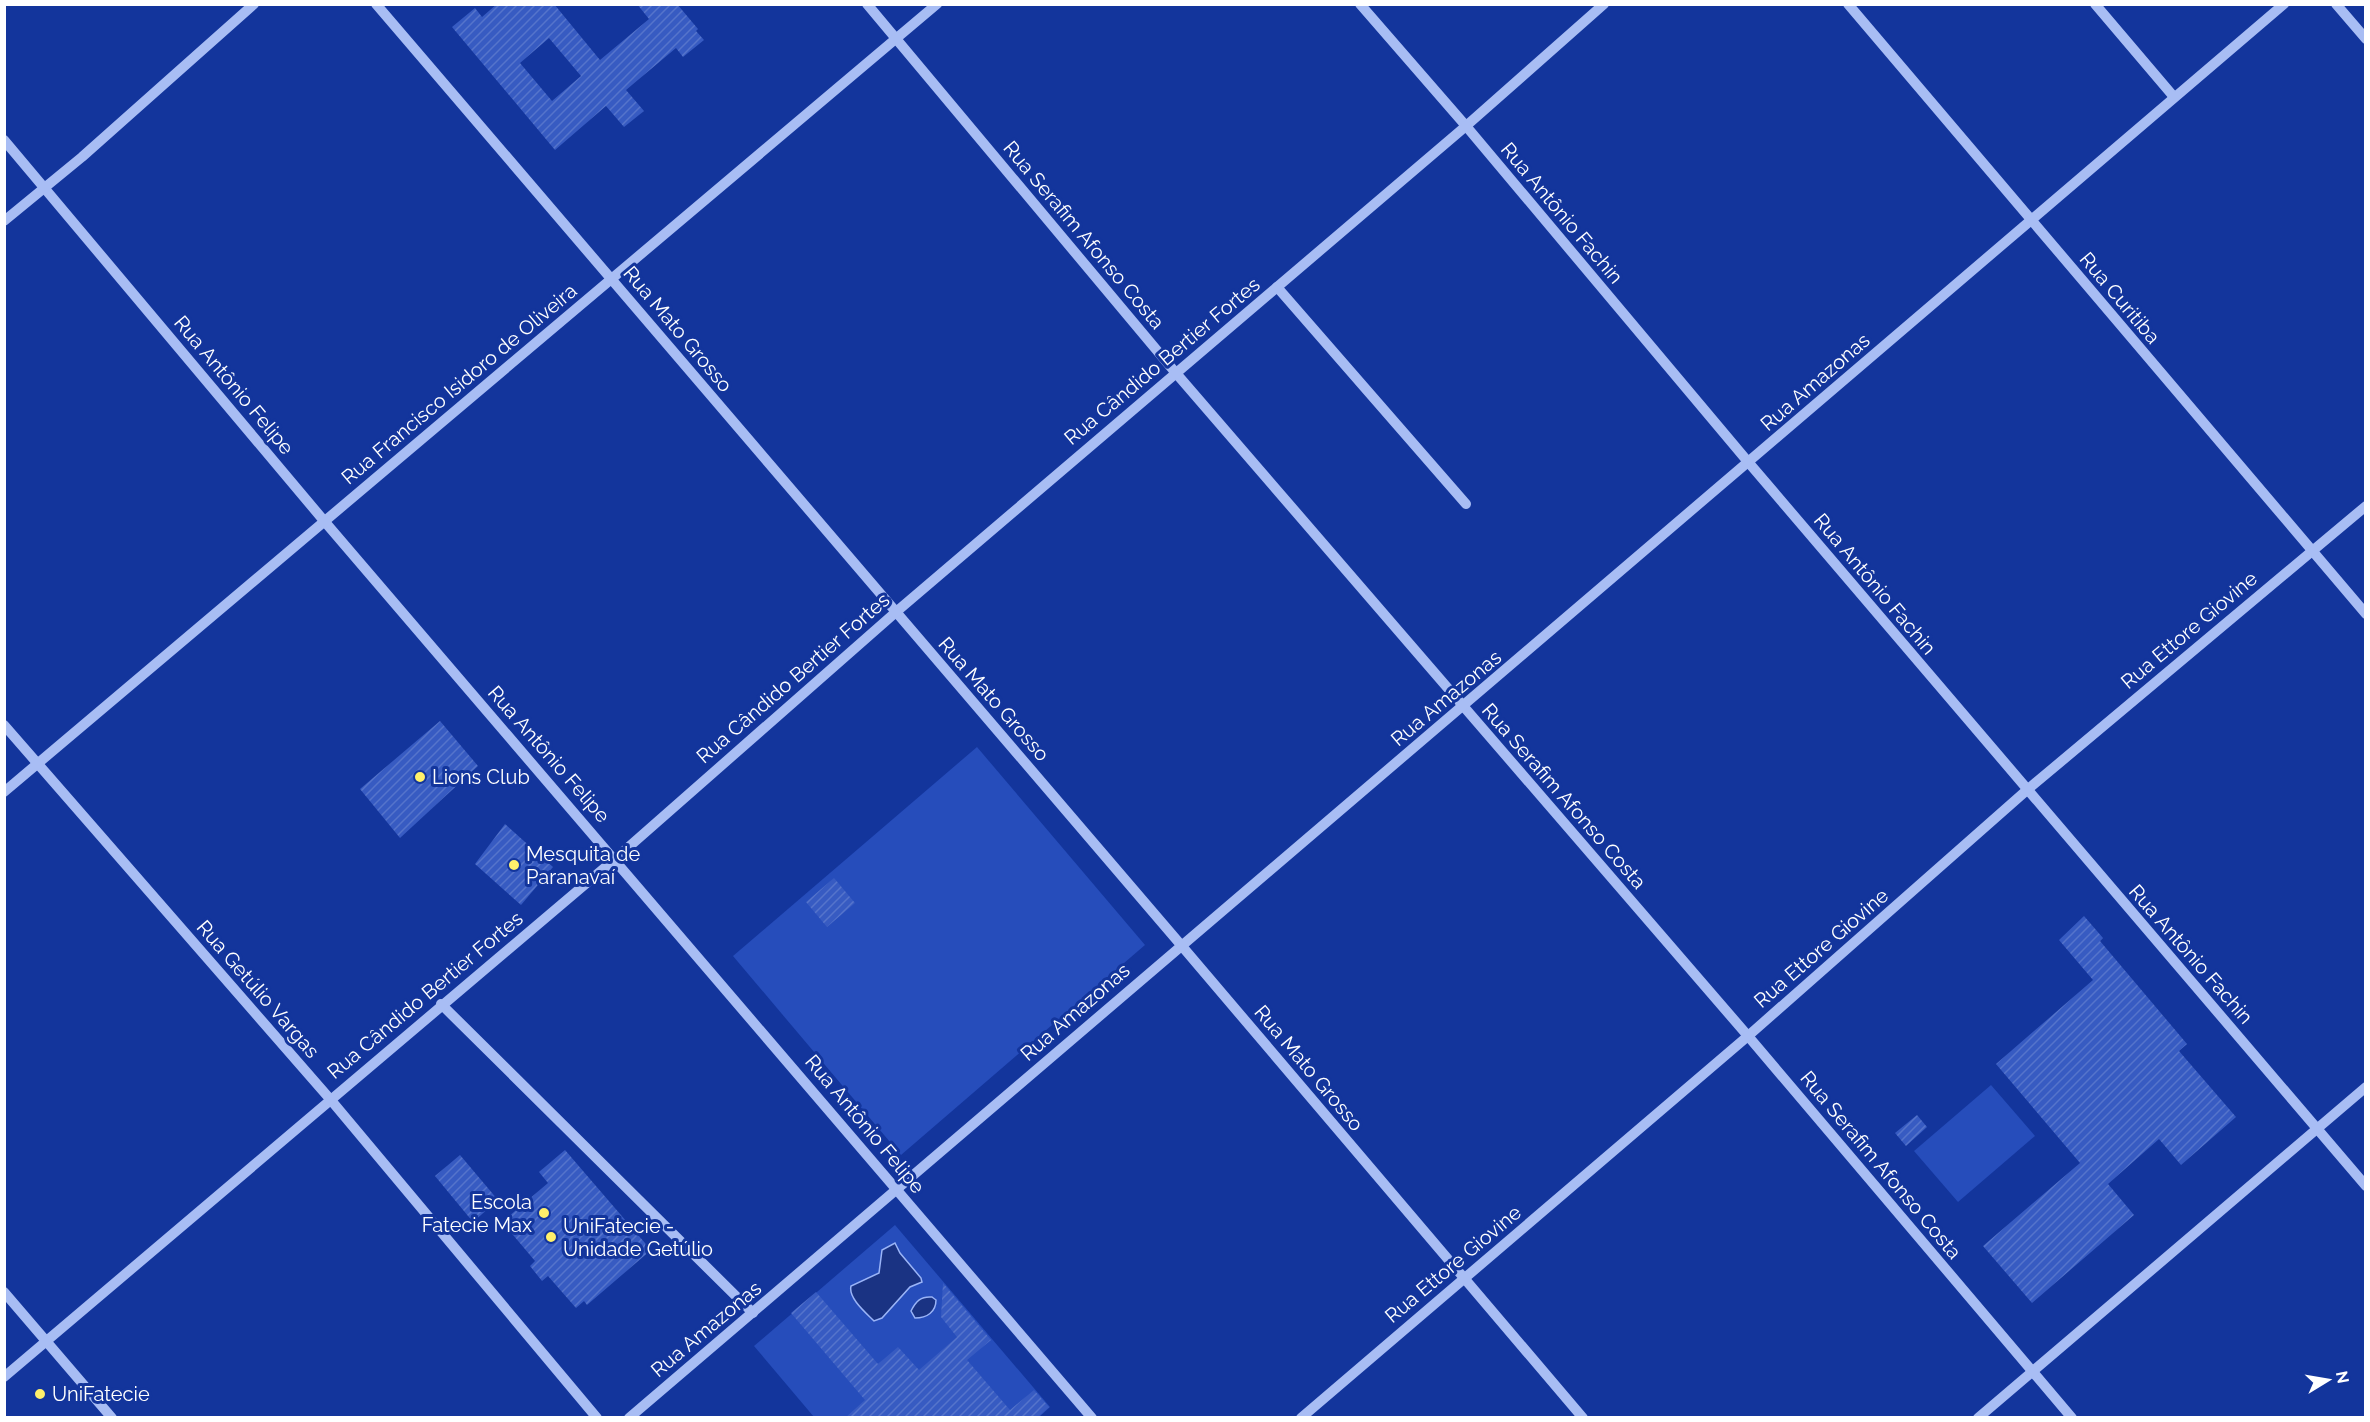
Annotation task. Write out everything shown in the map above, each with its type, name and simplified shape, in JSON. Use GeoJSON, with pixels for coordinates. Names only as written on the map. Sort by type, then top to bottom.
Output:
{"type":"FeatureCollection","features":[{"type":"Feature","properties":{"kind":"street"},"geometry":{"type":"LineString","coordinates":[[4,221],[82,157],[254,4]]}},
{"type":"Feature","properties":{"kind":"street","name":"Rua Mato Grosso"},"geometry":{"type":"LineString","coordinates":[[376,4],[1181,945],[1582,1418]]}},
{"type":"Feature","properties":{"kind":"street","name":"Rua Serafim Afonso Costa"},"geometry":{"type":"LineString","coordinates":[[867,4],[1175,372],[1748,1036],[2072,1418]]}},
{"type":"Feature","properties":{"kind":"street","name":"Rua Francisco Isidoro de Oliveira"},"geometry":{"type":"LineString","coordinates":[[4,792],[937,4]]}},
{"type":"Feature","properties":{"kind":"street","name":"Rua Antônio Fachin"},"geometry":{"type":"LineString","coordinates":[[1360,4],[2366,1186]]}},
{"type":"Feature","properties":{"kind":"street","name":"Rua Cândido Bertier Fortes"},"geometry":{"type":"LineString","coordinates":[[4,1377],[441,1004],[615,859],[896,612],[1466,126],[1604,4]]}},
{"type":"Feature","properties":{"kind":"street","name":"Rua Curitiba"},"geometry":{"type":"LineString","coordinates":[[1848,4],[2366,614]]}},
{"type":"Feature","properties":{"kind":"street"},"geometry":{"type":"LineString","coordinates":[[2095,4],[2174,97]]}},
{"type":"Feature","properties":{"kind":"street","name":"Rua Amazonas"},"geometry":{"type":"LineString","coordinates":[[629,1418],[1181,945],[1464,707],[2284,4]]}},
{"type":"Feature","properties":{"kind":"street"},"geometry":{"type":"LineString","coordinates":[[2336,4],[2366,39]]}},
{"type":"Feature","properties":{"kind":"street","name":"Rua Antônio Felipe"},"geometry":{"type":"LineString","coordinates":[[4,140],[324,522],[1092,1418]]}},
{"type":"Feature","properties":{"kind":"street"},"geometry":{"type":"LineString","coordinates":[[1277,288],[1466,504]]}},
{"type":"Feature","properties":{"kind":"street","name":"Rua Ettore Giovine"},"geometry":{"type":"LineString","coordinates":[[1301,1418],[1748,1036],[2027,790],[2366,506]]}},
{"type":"Feature","properties":{"kind":"street","name":"Rua Getúlio Vargas"},"geometry":{"type":"LineString","coordinates":[[4,725],[330,1099],[597,1418]]}},
{"type":"Feature","properties":{"kind":"street"},"geometry":{"type":"LineString","coordinates":[[441,1004],[753,1312]]}},
{"type":"Feature","properties":{"kind":"street"},"geometry":{"type":"LineString","coordinates":[[1978,1418],[2366,1087]]}},
{"type":"Feature","properties":{"kind":"street"},"geometry":{"type":"LineString","coordinates":[[4,1292],[112,1418]]}},
{"type":"Feature","properties":{"kind":"shaded area"},"geometry":{"type":"Polygon","coordinates":[[[977,747],[1145,945],[901,1155],[733,956],[977,747]]]}},
{"type":"Feature","properties":{"kind":"shaded area"},"geometry":{"type":"Polygon","coordinates":[[[1991,1085],[2035,1136],[1958,1202],[1914,1151],[1991,1085]]]}},
{"type":"Feature","properties":{"kind":"shaded area"},"geometry":{"type":"Polygon","coordinates":[[[895,1225],[1050,1407],[1038,1418],[814,1417],[754,1346],[895,1225]]]}},
{"type":"Feature","properties":{"kind":"shaded area"},"geometry":{"type":"Polygon","coordinates":[[[895,1243],[922,1282],[910,1287],[882,1318],[874,1321],[855,1300],[851,1286],[879,1273],[882,1250],[895,1243]]]}},
{"type":"Feature","properties":{"kind":"shaded area"},"geometry":{"type":"Polygon","coordinates":[[[932,1297],[936,1300],[933,1311],[923,1317],[915,1318],[911,1311],[915,1304],[922,1298],[932,1297]]]}},
{"type":"Feature","properties":{"kind":"building"},"geometry":{"type":"Polygon","coordinates":[[[497,4],[554,4],[600,60],[649,19],[637,4],[677,4],[698,29],[696,31],[704,40],[683,57],[676,48],[626,90],[644,111],[624,127],[606,106],[555,150],[452,27],[475,8],[482,17],[497,4]],[[549,38],[520,63],[552,101],[581,76],[549,38]]]}},
{"type":"Feature","properties":{"kind":"building","name":"Lions Club"},"geometry":{"type":"Polygon","coordinates":[[[440,721],[478,766],[400,838],[360,789],[440,721]]]}},
{"type":"Feature","properties":{"kind":"building","name":"Mesquita de Paranavaí"},"geometry":{"type":"Polygon","coordinates":[[[505,824],[553,867],[521,905],[475,864],[505,824]]]}},
{"type":"Feature","properties":{"kind":"building"},"geometry":{"type":"Polygon","coordinates":[[[834,878],[855,903],[827,927],[806,902],[834,878]]]}},
{"type":"Feature","properties":{"kind":"building"},"geometry":{"type":"Polygon","coordinates":[[[2084,916],[2103,938],[2100,941],[2187,1044],[2179,1051],[2236,1117],[2181,1165],[2159,1139],[2108,1184],[2134,1215],[2032,1303],[1983,1246],[2080,1163],[1996,1064],[2093,980],[2059,940],[2084,916]]]}},
{"type":"Feature","properties":{"kind":"building"},"geometry":{"type":"Polygon","coordinates":[[[1917,1115],[1927,1127],[1906,1146],[1895,1133],[1917,1115]]]}},
{"type":"Feature","properties":{"kind":"building"},"geometry":{"type":"Polygon","coordinates":[[[565,1150],[651,1250],[587,1305],[584,1301],[576,1308],[548,1276],[542,1281],[530,1266],[535,1261],[502,1222],[548,1183],[539,1172],[565,1150]]]}},
{"type":"Feature","properties":{"kind":"building"},"geometry":{"type":"Polygon","coordinates":[[[460,1155],[498,1200],[473,1222],[435,1176],[460,1155]]]}},
{"type":"Feature","properties":{"kind":"building"},"geometry":{"type":"Polygon","coordinates":[[[943,1283],[991,1340],[967,1360],[1010,1410],[1034,1390],[1049,1407],[1037,1418],[845,1418],[865,1400],[791,1313],[816,1292],[878,1364],[898,1347],[919,1370],[957,1337],[941,1317],[943,1283]]]}},
{"type":"Feature","properties":{"kind":"place","name":"Lions Club"},"geometry":{"type":"Point","coordinates":[420,777]}},
{"type":"Feature","properties":{"kind":"place","name":"Mesquita de Paranavaí"},"geometry":{"type":"Point","coordinates":[514,865]}},
{"type":"Feature","properties":{"kind":"place","name":"Escola Fatecie Max"},"geometry":{"type":"Point","coordinates":[544,1213]}},
{"type":"Feature","properties":{"kind":"place","name":"UniFatecie - Unidade Getúlio"},"geometry":{"type":"Point","coordinates":[551,1237]}},
{"type":"Feature","properties":{"kind":"place","name":"UniFatecie"},"geometry":{"type":"Point","coordinates":[40,1394]}}]}
